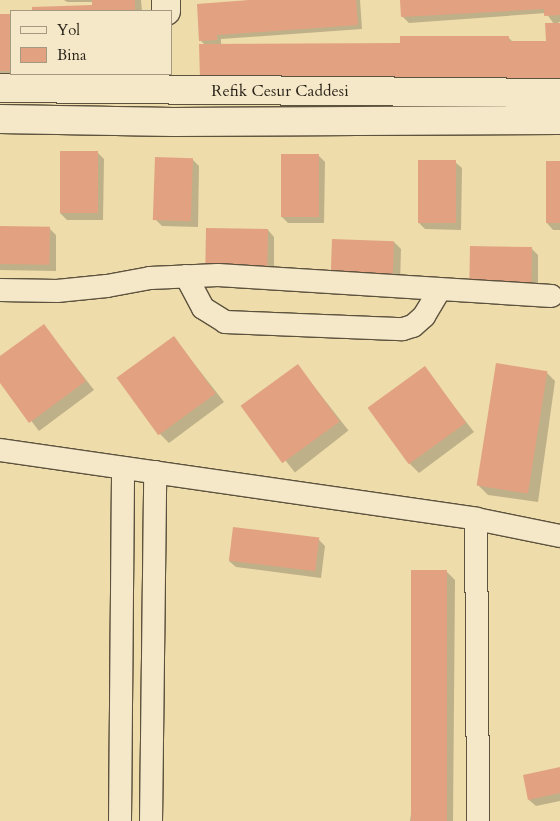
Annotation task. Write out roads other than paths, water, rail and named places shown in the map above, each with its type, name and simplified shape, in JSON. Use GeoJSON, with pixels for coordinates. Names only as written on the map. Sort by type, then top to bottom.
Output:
{"type":"FeatureCollection","features":[{"type":"Feature","properties":{"kind":"street","name":"Refik Cesur Caddesi"},"geometry":{"type":"LineString","coordinates":[[0,88],[172,80],[560,92]]}},
{"type":"Feature","properties":{"kind":"street"},"geometry":{"type":"LineString","coordinates":[[172,80],[173,122]]}},
{"type":"Feature","properties":{"kind":"street","name":"Refik Cesur Caddesi"},"geometry":{"type":"LineString","coordinates":[[0,119],[173,122],[560,120]]}},
{"type":"Feature","properties":{"kind":"street"},"geometry":{"type":"LineString","coordinates":[[0,290],[57,291],[107,286],[150,278],[218,275],[551,296]]}},
{"type":"Feature","properties":{"kind":"street"},"geometry":{"type":"LineString","coordinates":[[186,276],[203,308],[225,322],[402,329],[413,326],[424,316],[440,289]]}},
{"type":"Feature","properties":{"kind":"street"},"geometry":{"type":"LineString","coordinates":[[0,450],[476,519],[560,536]]}},
{"type":"Feature","properties":{"kind":"street"},"geometry":{"type":"LineString","coordinates":[[120,821],[122,468]]}},
{"type":"Feature","properties":{"kind":"street"},"geometry":{"type":"LineString","coordinates":[[151,821],[155,472]]}},
{"type":"Feature","properties":{"kind":"street"},"geometry":{"type":"LineString","coordinates":[[476,519],[478,821]]}}]}
